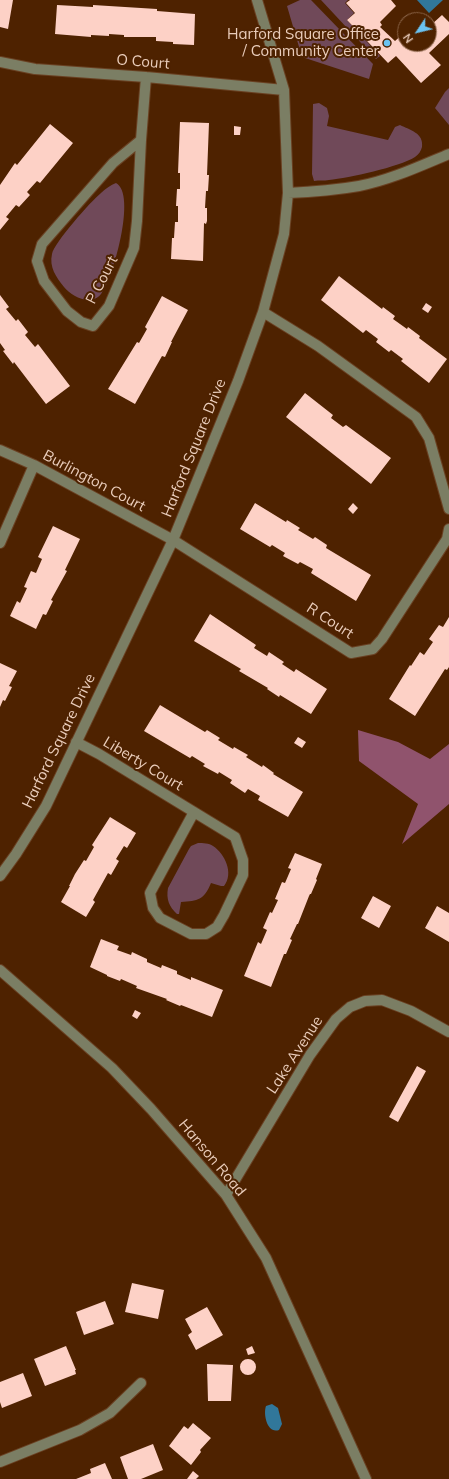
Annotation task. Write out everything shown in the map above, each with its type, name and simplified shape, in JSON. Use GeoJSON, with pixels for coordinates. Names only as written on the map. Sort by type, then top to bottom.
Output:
{"type":"FeatureCollection","features":[{"type":"Feature","properties":{"kind":"street","name":"Harford Square Drive"},"geometry":{"type":"LineString","coordinates":[[0,876],[16,854],[46,806],[173,540],[238,380],[263,312],[284,234],[288,193],[284,90],[257,0]]}},
{"type":"Feature","properties":{"kind":"street","name":"O Court"},"geometry":{"type":"LineString","coordinates":[[0,62],[34,69],[146,77],[284,90]]}},
{"type":"Feature","properties":{"kind":"street","name":"P Court"},"geometry":{"type":"LineString","coordinates":[[141,140],[112,163],[42,244],[37,261],[44,280],[67,310],[81,322],[93,326],[109,306],[134,248],[146,77]]}},
{"type":"Feature","properties":{"kind":"street"},"geometry":{"type":"LineString","coordinates":[[288,193],[360,186],[396,176],[449,154]]}},
{"type":"Feature","properties":{"kind":"street"},"geometry":{"type":"LineString","coordinates":[[263,312],[318,346],[416,417],[430,438],[449,508]]}},
{"type":"Feature","properties":{"kind":"street","name":"Burlington Court"},"geometry":{"type":"LineString","coordinates":[[0,450],[34,465],[173,540]]}},
{"type":"Feature","properties":{"kind":"street"},"geometry":{"type":"LineString","coordinates":[[1,540],[34,465]]}},
{"type":"Feature","properties":{"kind":"street","name":"R Court"},"geometry":{"type":"LineString","coordinates":[[173,540],[351,653],[372,650],[382,640],[447,539],[449,529]]}},
{"type":"Feature","properties":{"kind":"street","name":"Liberty Court"},"geometry":{"type":"LineString","coordinates":[[76,742],[99,754],[194,812],[235,838],[243,860],[243,875],[217,926],[206,934],[190,934],[160,918],[153,908],[150,893],[194,812]]}},
{"type":"Feature","properties":{"kind":"street","name":"Hanson Road"},"geometry":{"type":"LineString","coordinates":[[0,970],[112,1068],[151,1108],[226,1195],[266,1258],[366,1479]]}},
{"type":"Feature","properties":{"kind":"street","name":"Lake Avenue"},"geometry":{"type":"LineString","coordinates":[[226,1195],[310,1055],[336,1019],[350,1007],[365,1000],[382,1000],[411,1011],[449,1032]]}},
{"type":"Feature","properties":{"kind":"street"},"geometry":{"type":"LineString","coordinates":[[0,1462],[80,1430],[110,1413],[141,1383]]}},
{"type":"Feature","properties":{"kind":"shaded area"},"geometry":{"type":"Polygon","coordinates":[[[300,0],[311,0],[373,64],[369,79],[302,57],[287,6],[300,0]]]}},
{"type":"Feature","properties":{"kind":"shaded area"},"geometry":{"type":"Polygon","coordinates":[[[321,0],[348,0],[345,3],[354,13],[347,20],[380,56],[376,59],[321,0]]]}},
{"type":"Feature","properties":{"kind":"shaded area"},"geometry":{"type":"Polygon","coordinates":[[[449,88],[449,125],[435,108],[449,88]]]}},
{"type":"Feature","properties":{"kind":"shaded area"},"geometry":{"type":"Polygon","coordinates":[[[319,103],[327,108],[329,116],[327,126],[388,140],[395,127],[400,125],[419,135],[422,142],[421,150],[419,154],[408,161],[374,172],[349,177],[314,181],[312,174],[313,104],[319,103]]]}},
{"type":"Feature","properties":{"kind":"shaded area"},"geometry":{"type":"Polygon","coordinates":[[[116,183],[122,190],[124,203],[124,219],[117,255],[106,285],[101,294],[92,300],[81,299],[71,294],[58,279],[52,268],[52,254],[59,241],[96,197],[116,183]]]}},
{"type":"Feature","properties":{"kind":"shaded area"},"geometry":{"type":"Polygon","coordinates":[[[358,730],[398,742],[430,759],[449,744],[449,804],[402,844],[418,804],[359,761],[358,730]]]}},
{"type":"Feature","properties":{"kind":"shaded area"},"geometry":{"type":"Polygon","coordinates":[[[198,843],[206,843],[211,845],[221,854],[227,864],[227,881],[224,886],[211,883],[206,893],[200,898],[192,901],[181,902],[179,914],[177,914],[172,909],[169,902],[167,896],[168,888],[191,846],[198,843]]]}},
{"type":"Feature","properties":{"kind":"water"},"geometry":{"type":"Polygon","coordinates":[[[417,0],[443,0],[430,12],[428,12],[417,0]]]}},
{"type":"Feature","properties":{"kind":"water"},"geometry":{"type":"Polygon","coordinates":[[[272,1404],[278,1408],[282,1424],[279,1430],[271,1429],[267,1422],[265,1409],[266,1406],[272,1404]]]}},
{"type":"Feature","properties":{"kind":"building"},"geometry":{"type":"Polygon","coordinates":[[[0,0],[13,0],[8,29],[0,27],[0,0]]]}},
{"type":"Feature","properties":{"kind":"building","name":"Harford Square Office / Community Center"},"geometry":{"type":"Polygon","coordinates":[[[350,0],[391,0],[396,6],[380,22],[382,25],[380,27],[395,41],[397,39],[397,52],[430,52],[429,53],[441,65],[421,83],[396,56],[388,63],[347,20],[355,13],[346,3],[350,0]]]}},
{"type":"Feature","properties":{"kind":"building"},"geometry":{"type":"Polygon","coordinates":[[[57,5],[93,7],[93,5],[157,9],[157,11],[195,14],[194,45],[173,44],[173,42],[156,41],[156,37],[124,37],[124,35],[109,34],[109,36],[91,35],[91,37],[55,34],[57,5]]]}},
{"type":"Feature","properties":{"kind":"building","name":"Harford Square Office / Community Center"},"geometry":{"type":"Polygon","coordinates":[[[442,15],[449,22],[449,34],[437,45],[437,20],[442,15]]]}},
{"type":"Feature","properties":{"kind":"building"},"geometry":{"type":"Polygon","coordinates":[[[180,122],[209,123],[207,175],[209,175],[205,208],[207,208],[207,221],[206,224],[204,223],[203,261],[171,259],[172,238],[174,238],[175,222],[178,222],[178,206],[176,206],[177,189],[180,189],[180,173],[178,173],[180,122]]]}},
{"type":"Feature","properties":{"kind":"building"},"geometry":{"type":"Polygon","coordinates":[[[50,124],[73,143],[40,183],[37,181],[27,192],[30,195],[19,207],[16,205],[6,217],[9,219],[0,230],[0,185],[15,163],[17,165],[50,124]]]}},
{"type":"Feature","properties":{"kind":"building"},"geometry":{"type":"Polygon","coordinates":[[[234,126],[241,127],[240,135],[234,135],[234,126]]]}},
{"type":"Feature","properties":{"kind":"building"},"geometry":{"type":"Polygon","coordinates":[[[339,276],[382,309],[383,307],[395,316],[393,319],[407,329],[408,327],[420,336],[419,338],[447,359],[429,383],[401,361],[403,359],[391,350],[389,352],[376,342],[378,339],[366,330],[363,333],[321,300],[339,276]]]}},
{"type":"Feature","properties":{"kind":"building"},"geometry":{"type":"Polygon","coordinates":[[[0,295],[9,307],[6,309],[16,321],[18,319],[28,332],[25,335],[35,347],[38,344],[70,386],[46,404],[14,362],[13,364],[3,351],[5,350],[0,343],[0,295]]]}},
{"type":"Feature","properties":{"kind":"building"},"geometry":{"type":"Polygon","coordinates":[[[162,296],[188,310],[171,342],[165,357],[162,356],[135,404],[108,389],[137,342],[139,343],[147,329],[145,327],[162,296]]]}},
{"type":"Feature","properties":{"kind":"building"},"geometry":{"type":"Polygon","coordinates":[[[426,303],[432,307],[428,313],[422,309],[426,303]]]}},
{"type":"Feature","properties":{"kind":"building"},"geometry":{"type":"Polygon","coordinates":[[[305,393],[333,415],[331,418],[343,427],[346,425],[391,458],[371,484],[286,417],[305,393]]]}},
{"type":"Feature","properties":{"kind":"building"},"geometry":{"type":"Polygon","coordinates":[[[255,503],[286,522],[287,520],[300,528],[298,530],[313,539],[315,537],[327,545],[326,548],[371,575],[356,601],[311,573],[313,569],[300,562],[298,564],[283,556],[285,553],[272,545],[270,547],[240,529],[255,503]]]}},
{"type":"Feature","properties":{"kind":"building"},"geometry":{"type":"Polygon","coordinates":[[[353,503],[358,508],[353,514],[348,509],[353,503]]]}},
{"type":"Feature","properties":{"kind":"building"},"geometry":{"type":"Polygon","coordinates":[[[53,526],[80,539],[65,570],[67,571],[51,600],[53,601],[46,615],[43,614],[36,629],[10,616],[17,601],[20,603],[27,588],[24,587],[31,571],[36,573],[42,559],[38,557],[53,526]]]}},
{"type":"Feature","properties":{"kind":"building"},"geometry":{"type":"Polygon","coordinates":[[[210,614],[256,645],[254,648],[267,656],[269,652],[284,662],[282,664],[294,672],[296,669],[327,689],[311,714],[280,695],[279,697],[267,689],[268,688],[239,671],[241,669],[194,641],[210,614]]]}},
{"type":"Feature","properties":{"kind":"building"},"geometry":{"type":"Polygon","coordinates":[[[449,617],[449,667],[447,670],[445,669],[415,716],[389,699],[420,652],[424,655],[433,642],[429,639],[439,625],[443,627],[449,617]]]}},
{"type":"Feature","properties":{"kind":"building"},"geometry":{"type":"Polygon","coordinates":[[[0,663],[17,671],[9,686],[12,687],[5,701],[3,700],[0,707],[0,663]]]}},
{"type":"Feature","properties":{"kind":"building"},"geometry":{"type":"Polygon","coordinates":[[[160,705],[205,732],[207,730],[220,738],[218,740],[233,749],[234,747],[248,755],[246,757],[262,767],[263,765],[274,773],[273,774],[303,792],[288,817],[258,800],[260,796],[248,789],[245,793],[230,783],[232,780],[219,772],[218,774],[203,766],[205,764],[192,756],[190,758],[144,731],[160,705]]]}},
{"type":"Feature","properties":{"kind":"building"},"geometry":{"type":"Polygon","coordinates":[[[298,737],[306,742],[302,748],[294,743],[298,737]]]}},
{"type":"Feature","properties":{"kind":"building"},"geometry":{"type":"Polygon","coordinates":[[[110,817],[136,833],[127,848],[124,846],[116,859],[119,861],[111,875],[108,873],[93,900],[95,902],[86,917],[61,902],[75,874],[84,860],[86,861],[94,847],[92,845],[110,817]]]}},
{"type":"Feature","properties":{"kind":"building"},"geometry":{"type":"Polygon","coordinates":[[[295,853],[322,864],[316,879],[317,880],[290,939],[292,940],[286,954],[284,954],[271,987],[244,976],[258,942],[261,944],[267,930],[263,928],[270,912],[272,913],[278,900],[275,899],[282,882],[285,883],[291,869],[288,868],[295,853]]]}},
{"type":"Feature","properties":{"kind":"building"},"geometry":{"type":"Polygon","coordinates":[[[373,896],[391,906],[379,928],[361,918],[373,896]]]}},
{"type":"Feature","properties":{"kind":"building"},"geometry":{"type":"Polygon","coordinates":[[[437,906],[449,913],[449,942],[425,928],[437,906]]]}},
{"type":"Feature","properties":{"kind":"building"},"geometry":{"type":"Polygon","coordinates":[[[101,939],[119,946],[117,950],[131,955],[132,952],[147,959],[147,962],[161,968],[162,965],[177,971],[177,974],[191,980],[191,977],[223,990],[212,1017],[136,988],[137,986],[121,979],[120,981],[107,976],[90,967],[101,939]]]}},
{"type":"Feature","properties":{"kind":"building"},"geometry":{"type":"Polygon","coordinates":[[[135,1010],[141,1013],[137,1019],[132,1016],[135,1010]]]}},
{"type":"Feature","properties":{"kind":"building"},"geometry":{"type":"Polygon","coordinates":[[[417,1066],[426,1071],[398,1122],[389,1117],[417,1066]]]}},
{"type":"Feature","properties":{"kind":"building"},"geometry":{"type":"Polygon","coordinates":[[[132,1283],[164,1290],[158,1319],[125,1312],[132,1283]]]}},
{"type":"Feature","properties":{"kind":"building"},"geometry":{"type":"Polygon","coordinates":[[[105,1301],[114,1324],[84,1335],[76,1312],[105,1301]]]}},
{"type":"Feature","properties":{"kind":"building"},"geometry":{"type":"Polygon","coordinates":[[[207,1307],[223,1335],[196,1350],[188,1335],[192,1332],[185,1319],[207,1307]]]}},
{"type":"Feature","properties":{"kind":"building"},"geometry":{"type":"Polygon","coordinates":[[[66,1346],[76,1370],[76,1374],[45,1386],[34,1359],[66,1346]]]}},
{"type":"Feature","properties":{"kind":"building"},"geometry":{"type":"Polygon","coordinates":[[[252,1346],[255,1353],[248,1355],[246,1349],[252,1346]]]}},
{"type":"Feature","properties":{"kind":"building"},"geometry":{"type":"Polygon","coordinates":[[[248,1359],[255,1364],[256,1367],[251,1374],[248,1375],[241,1370],[240,1367],[245,1360],[248,1359]]]}},
{"type":"Feature","properties":{"kind":"building"},"geometry":{"type":"Polygon","coordinates":[[[207,1364],[233,1365],[231,1401],[208,1401],[207,1364]]]}},
{"type":"Feature","properties":{"kind":"building"},"geometry":{"type":"Polygon","coordinates":[[[23,1373],[32,1396],[2,1408],[0,1402],[0,1382],[23,1373]]]}},
{"type":"Feature","properties":{"kind":"building"},"geometry":{"type":"Polygon","coordinates":[[[193,1423],[211,1438],[200,1450],[201,1452],[191,1465],[169,1446],[184,1426],[188,1429],[193,1423]]]}},
{"type":"Feature","properties":{"kind":"building"},"geometry":{"type":"Polygon","coordinates":[[[153,1444],[163,1470],[141,1479],[128,1479],[120,1457],[153,1444]]]}},
{"type":"Feature","properties":{"kind":"building"},"geometry":{"type":"Polygon","coordinates":[[[105,1463],[112,1479],[76,1479],[91,1473],[90,1469],[105,1463]]]}},
{"type":"Feature","properties":{"kind":"building"},"geometry":{"type":"Polygon","coordinates":[[[193,1471],[199,1476],[196,1479],[187,1479],[193,1471]]]}},
{"type":"Feature","properties":{"kind":"place","name":"Harford Square Office / Community Center"},"geometry":{"type":"Point","coordinates":[387,43]}}]}
